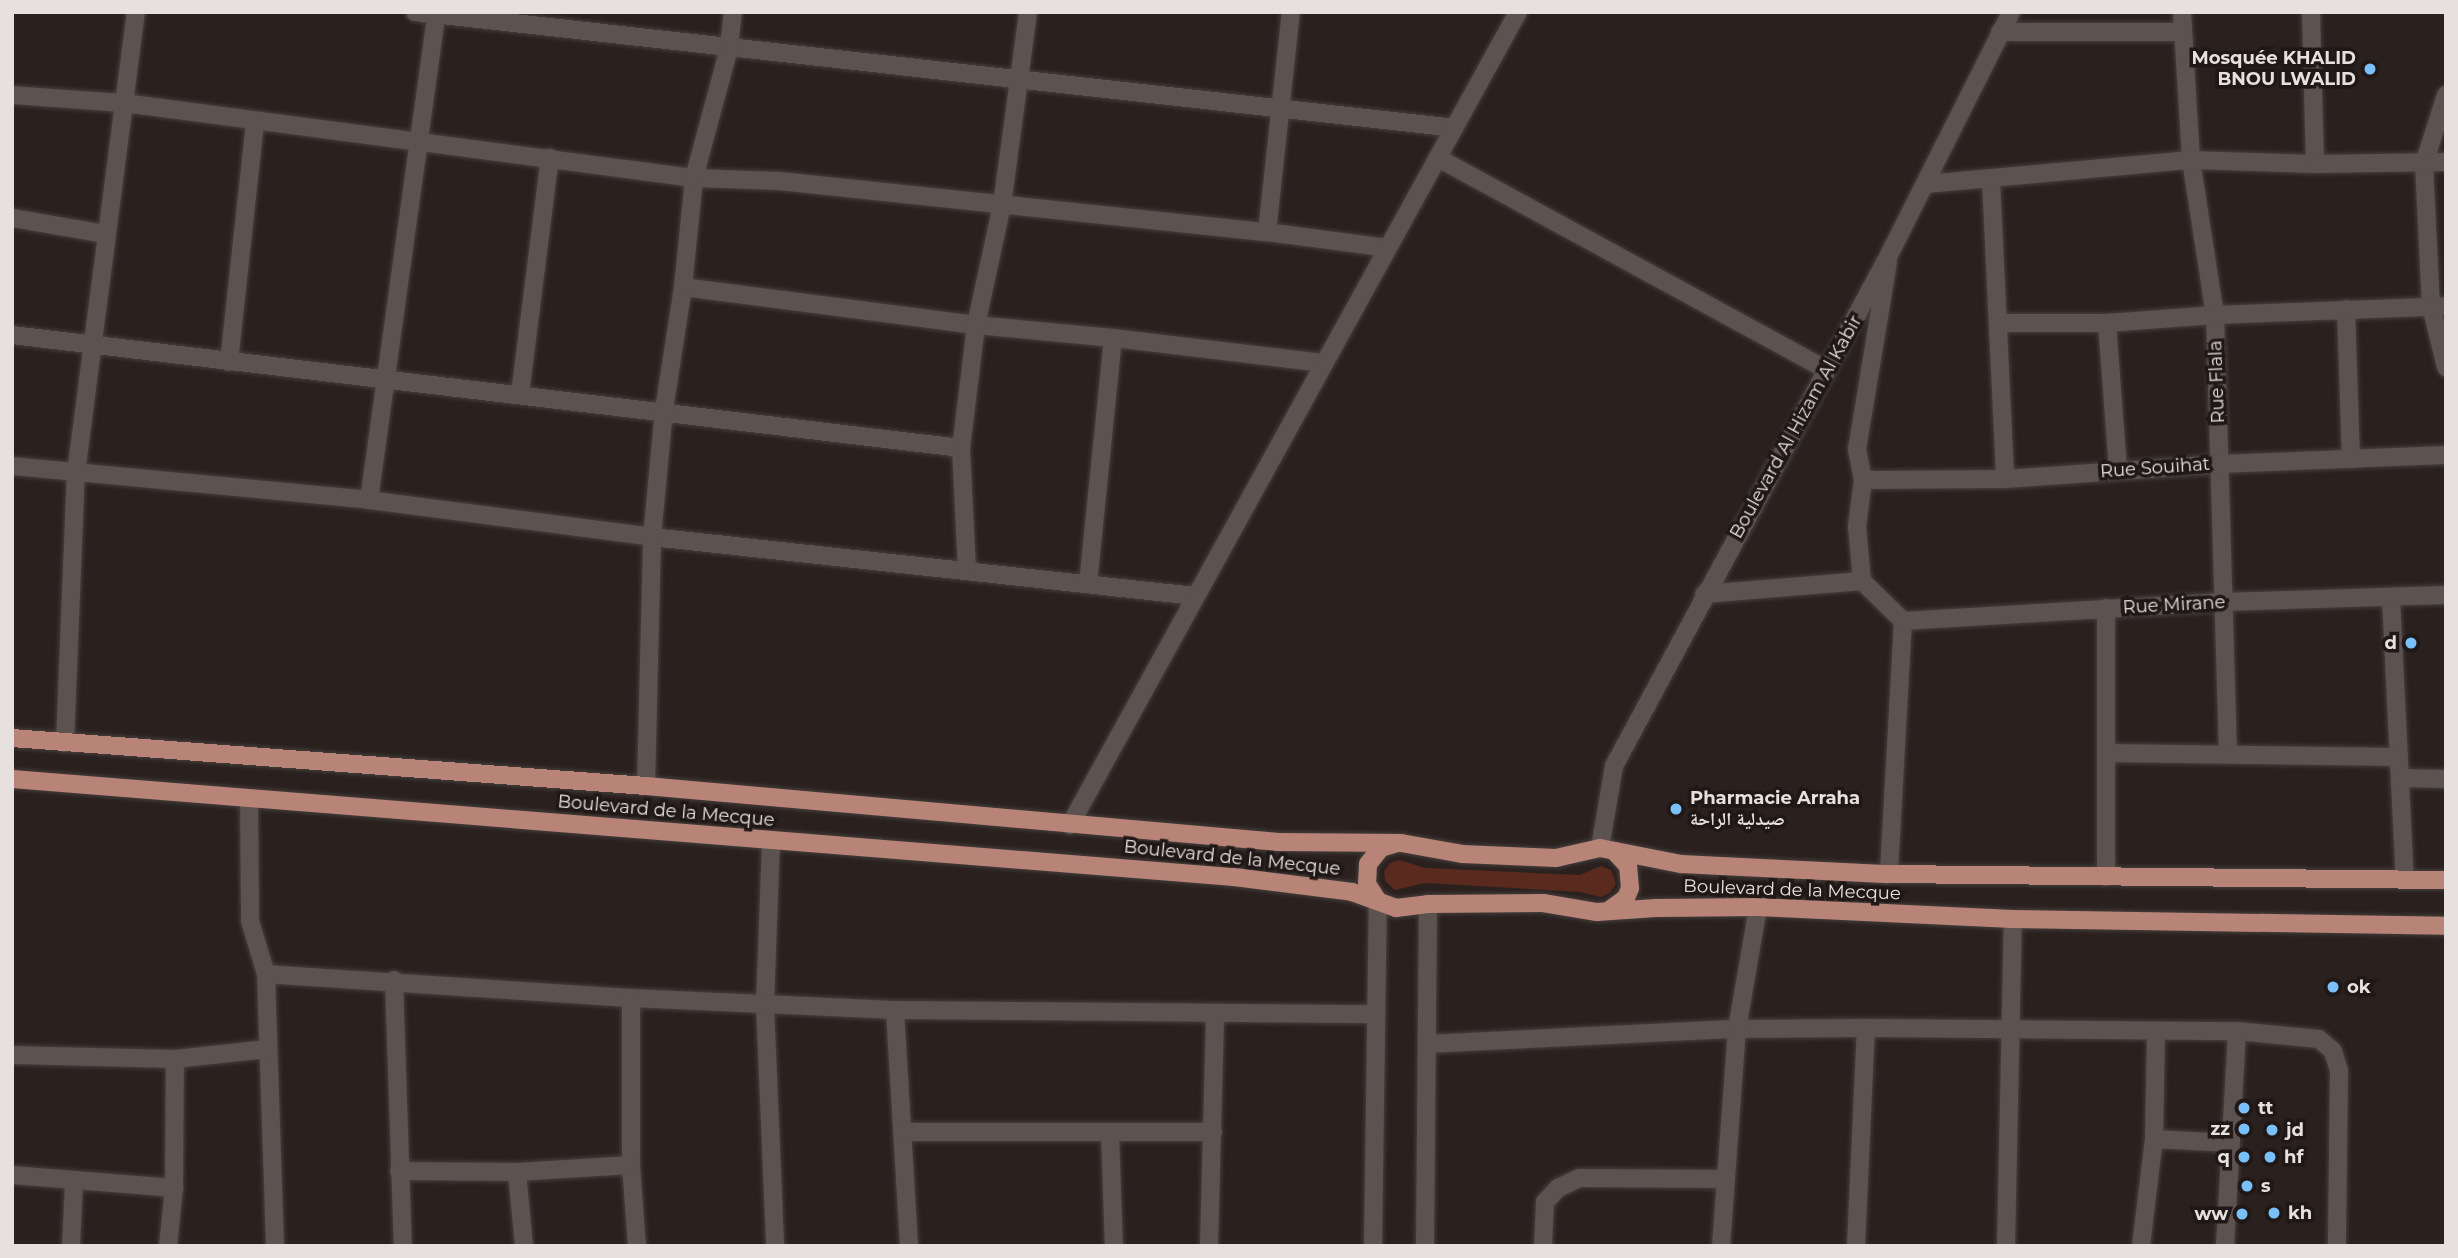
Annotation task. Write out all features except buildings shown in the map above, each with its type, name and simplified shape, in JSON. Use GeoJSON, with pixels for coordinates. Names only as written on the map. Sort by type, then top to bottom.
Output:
{"type":"FeatureCollection","features":[{"type":"Feature","properties":{"kind":"main road","name":"Boulevard de la Mecque"},"geometry":{"type":"LineString","coordinates":[[12,738],[646,786],[1279,842],[1401,843],[1462,854],[1556,858],[1606,849],[1681,864],[1889,874],[2446,880]]}},
{"type":"Feature","properties":{"kind":"main road","name":"Boulevard de la Mecque"},"geometry":{"type":"LineString","coordinates":[[12,779],[1234,877],[1352,892],[1396,908],[1428,904],[1543,903],[1608,911],[1758,907],[2013,919],[2446,926]]}},
{"type":"Feature","properties":{"kind":"main road"},"geometry":{"type":"LineString","coordinates":[[1378,901],[1367,884],[1368,864],[1381,848],[1401,843]]}},
{"type":"Feature","properties":{"kind":"main road"},"geometry":{"type":"LineString","coordinates":[[1606,849],[1622,857],[1631,877],[1626,898],[1608,911]]}},
{"type":"Feature","properties":{"kind":"street"},"geometry":{"type":"LineString","coordinates":[[65,743],[76,473],[136,12]]}},
{"type":"Feature","properties":{"kind":"street"},"geometry":{"type":"LineString","coordinates":[[415,12],[1455,128]]}},
{"type":"Feature","properties":{"kind":"street"},"geometry":{"type":"LineString","coordinates":[[646,786],[652,537],[664,410],[683,287],[694,178],[729,48],[733,12]]}},
{"type":"Feature","properties":{"kind":"street"},"geometry":{"type":"LineString","coordinates":[[967,571],[961,447],[976,325],[1002,205],[1028,12]]}},
{"type":"Feature","properties":{"kind":"street"},"geometry":{"type":"LineString","coordinates":[[1267,232],[1291,12]]}},
{"type":"Feature","properties":{"kind":"street"},"geometry":{"type":"LineString","coordinates":[[1070,825],[1518,12]]}},
{"type":"Feature","properties":{"kind":"street","name":"Boulevard Al Hizam Al Kabir"},"geometry":{"type":"LineString","coordinates":[[1606,849],[1614,766],[1704,594],[1889,255],[2011,12]]}},
{"type":"Feature","properties":{"kind":"street","name":"Rue Flala"},"geometry":{"type":"LineString","coordinates":[[2182,12],[2181,32],[2191,160],[2215,315],[2228,754]]}},
{"type":"Feature","properties":{"kind":"street"},"geometry":{"type":"LineString","coordinates":[[2311,12],[2315,164]]}},
{"type":"Feature","properties":{"kind":"street"},"geometry":{"type":"LineString","coordinates":[[369,500],[436,15]]}},
{"type":"Feature","properties":{"kind":"street"},"geometry":{"type":"LineString","coordinates":[[2000,32],[2181,32]]}},
{"type":"Feature","properties":{"kind":"street"},"geometry":{"type":"LineString","coordinates":[[12,94],[124,103],[255,123],[418,141],[694,178],[779,181],[1267,232],[1388,248]]}},
{"type":"Feature","properties":{"kind":"street"},"geometry":{"type":"LineString","coordinates":[[2446,95],[2424,164],[2446,367]]}},
{"type":"Feature","properties":{"kind":"street"},"geometry":{"type":"LineString","coordinates":[[229,362],[255,123]]}},
{"type":"Feature","properties":{"kind":"street"},"geometry":{"type":"LineString","coordinates":[[520,394],[550,158]]}},
{"type":"Feature","properties":{"kind":"street"},"geometry":{"type":"LineString","coordinates":[[1438,158],[1827,370]]}},
{"type":"Feature","properties":{"kind":"street"},"geometry":{"type":"LineString","coordinates":[[1926,184],[2191,160],[2315,164],[2446,162]]}},
{"type":"Feature","properties":{"kind":"street"},"geometry":{"type":"LineString","coordinates":[[1991,179],[2005,479]]}},
{"type":"Feature","properties":{"kind":"street"},"geometry":{"type":"LineString","coordinates":[[12,218],[106,234]]}},
{"type":"Feature","properties":{"kind":"street"},"geometry":{"type":"LineString","coordinates":[[1889,255],[1857,449],[1863,480],[1857,526],[1862,581],[1903,621],[1889,874]]}},
{"type":"Feature","properties":{"kind":"street"},"geometry":{"type":"LineString","coordinates":[[683,287],[976,325],[1323,363]]}},
{"type":"Feature","properties":{"kind":"street"},"geometry":{"type":"LineString","coordinates":[[1998,323],[2107,323],[2215,315],[2438,306]]}},
{"type":"Feature","properties":{"kind":"street"},"geometry":{"type":"LineString","coordinates":[[2346,309],[2351,459]]}},
{"type":"Feature","properties":{"kind":"street"},"geometry":{"type":"LineString","coordinates":[[2107,323],[2118,471]]}},
{"type":"Feature","properties":{"kind":"street"},"geometry":{"type":"LineString","coordinates":[[12,335],[961,447]]}},
{"type":"Feature","properties":{"kind":"street"},"geometry":{"type":"LineString","coordinates":[[1088,584],[1113,338]]}},
{"type":"Feature","properties":{"kind":"street","name":"Rue Souihat"},"geometry":{"type":"LineString","coordinates":[[1863,480],[2005,479],[2220,464],[2446,455]]}},
{"type":"Feature","properties":{"kind":"street"},"geometry":{"type":"LineString","coordinates":[[12,466],[369,500],[652,537],[1195,596]]}},
{"type":"Feature","properties":{"kind":"street"},"geometry":{"type":"LineString","coordinates":[[1704,594],[1862,581]]}},
{"type":"Feature","properties":{"kind":"street","name":"Rue Mirane"},"geometry":{"type":"LineString","coordinates":[[1903,621],[2223,602],[2446,595]]}},
{"type":"Feature","properties":{"kind":"street"},"geometry":{"type":"LineString","coordinates":[[2391,598],[2405,880]]}},
{"type":"Feature","properties":{"kind":"street"},"geometry":{"type":"LineString","coordinates":[[2106,608],[2106,877]]}},
{"type":"Feature","properties":{"kind":"street"},"geometry":{"type":"LineString","coordinates":[[2106,753],[2399,757]]}},
{"type":"Feature","properties":{"kind":"street"},"geometry":{"type":"LineString","coordinates":[[2400,778],[2446,779]]}},
{"type":"Feature","properties":{"kind":"street"},"geometry":{"type":"LineString","coordinates":[[249,799],[250,921],[266,974],[275,1246]]}},
{"type":"Feature","properties":{"kind":"street"},"geometry":{"type":"LineString","coordinates":[[771,841],[765,1004],[775,1246]]}},
{"type":"Feature","properties":{"kind":"street"},"geometry":{"type":"LineString","coordinates":[[1373,1246],[1374,1014],[1378,901]]}},
{"type":"Feature","properties":{"kind":"street"},"geometry":{"type":"LineString","coordinates":[[1425,1246],[1428,904]]}},
{"type":"Feature","properties":{"kind":"street"},"geometry":{"type":"LineString","coordinates":[[1721,1246],[1737,1029],[1758,907]]}},
{"type":"Feature","properties":{"kind":"street"},"geometry":{"type":"LineString","coordinates":[[2006,1246],[2013,919]]}},
{"type":"Feature","properties":{"kind":"street"},"geometry":{"type":"LineString","coordinates":[[266,974],[631,998],[895,1010],[1374,1014]]}},
{"type":"Feature","properties":{"kind":"street"},"geometry":{"type":"LineString","coordinates":[[394,981],[403,1246]]}},
{"type":"Feature","properties":{"kind":"street"},"geometry":{"type":"LineString","coordinates":[[631,998],[632,1165],[637,1246]]}},
{"type":"Feature","properties":{"kind":"street"},"geometry":{"type":"LineString","coordinates":[[895,1010],[910,1246]]}},
{"type":"Feature","properties":{"kind":"street"},"geometry":{"type":"LineString","coordinates":[[1209,1246],[1214,1014]]}},
{"type":"Feature","properties":{"kind":"street"},"geometry":{"type":"LineString","coordinates":[[1427,1044],[1737,1029],[1866,1028],[2237,1031],[2319,1040],[2333,1051],[2339,1071],[2337,1246]]}},
{"type":"Feature","properties":{"kind":"street"},"geometry":{"type":"LineString","coordinates":[[1856,1246],[1866,1028]]}},
{"type":"Feature","properties":{"kind":"street"},"geometry":{"type":"LineString","coordinates":[[2141,1246],[2154,1139],[2156,1031]]}},
{"type":"Feature","properties":{"kind":"street"},"geometry":{"type":"LineString","coordinates":[[2225,1246],[2237,1031]]}},
{"type":"Feature","properties":{"kind":"street"},"geometry":{"type":"LineString","coordinates":[[12,1055],[175,1059],[267,1049]]}},
{"type":"Feature","properties":{"kind":"street"},"geometry":{"type":"LineString","coordinates":[[169,1246],[174,1188],[175,1059]]}},
{"type":"Feature","properties":{"kind":"street"},"geometry":{"type":"LineString","coordinates":[[904,1132],[1213,1132]]}},
{"type":"Feature","properties":{"kind":"street"},"geometry":{"type":"LineString","coordinates":[[1110,1134],[1114,1246]]}},
{"type":"Feature","properties":{"kind":"street"},"geometry":{"type":"LineString","coordinates":[[2154,1139],[2231,1143]]}},
{"type":"Feature","properties":{"kind":"street"},"geometry":{"type":"LineString","coordinates":[[399,1171],[517,1172],[632,1165]]}},
{"type":"Feature","properties":{"kind":"street"},"geometry":{"type":"LineString","coordinates":[[517,1172],[524,1246]]}},
{"type":"Feature","properties":{"kind":"street"},"geometry":{"type":"LineString","coordinates":[[12,1175],[174,1188]]}},
{"type":"Feature","properties":{"kind":"street"},"geometry":{"type":"LineString","coordinates":[[1543,1246],[1545,1202],[1558,1188],[1579,1178],[1726,1179]]}},
{"type":"Feature","properties":{"kind":"street"},"geometry":{"type":"LineString","coordinates":[[71,1246],[74,1182]]}},
{"type":"Feature","properties":{"kind":"shaded area"},"geometry":{"type":"Polygon","coordinates":[[[1400,860],[1425,868],[1580,875],[1601,866],[1611,870],[1616,884],[1610,893],[1601,897],[1580,892],[1425,883],[1395,890],[1385,881],[1384,871],[1390,863],[1400,860]]]}},
{"type":"Feature","properties":{"kind":"place","name":"Mosquée KHALID BNOU LWALID"},"geometry":{"type":"Point","coordinates":[2370,69]}},
{"type":"Feature","properties":{"kind":"place","name":"d"},"geometry":{"type":"Point","coordinates":[2411,643]}},
{"type":"Feature","properties":{"kind":"place","name":"Pharmacie Arraha صيدلية الراحة"},"geometry":{"type":"Point","coordinates":[1676,809]}},
{"type":"Feature","properties":{"kind":"place","name":"ok"},"geometry":{"type":"Point","coordinates":[2333,987]}},
{"type":"Feature","properties":{"kind":"place","name":"tt"},"geometry":{"type":"Point","coordinates":[2244,1108]}},
{"type":"Feature","properties":{"kind":"place","name":"zz"},"geometry":{"type":"Point","coordinates":[2244,1129]}},
{"type":"Feature","properties":{"kind":"place","name":"jd"},"geometry":{"type":"Point","coordinates":[2272,1130]}},
{"type":"Feature","properties":{"kind":"place","name":"q"},"geometry":{"type":"Point","coordinates":[2244,1157]}},
{"type":"Feature","properties":{"kind":"place","name":"hf"},"geometry":{"type":"Point","coordinates":[2270,1157]}},
{"type":"Feature","properties":{"kind":"place","name":"s"},"geometry":{"type":"Point","coordinates":[2247,1186]}},
{"type":"Feature","properties":{"kind":"place","name":"kh"},"geometry":{"type":"Point","coordinates":[2274,1213]}},
{"type":"Feature","properties":{"kind":"place","name":"ww"},"geometry":{"type":"Point","coordinates":[2242,1214]}}]}
